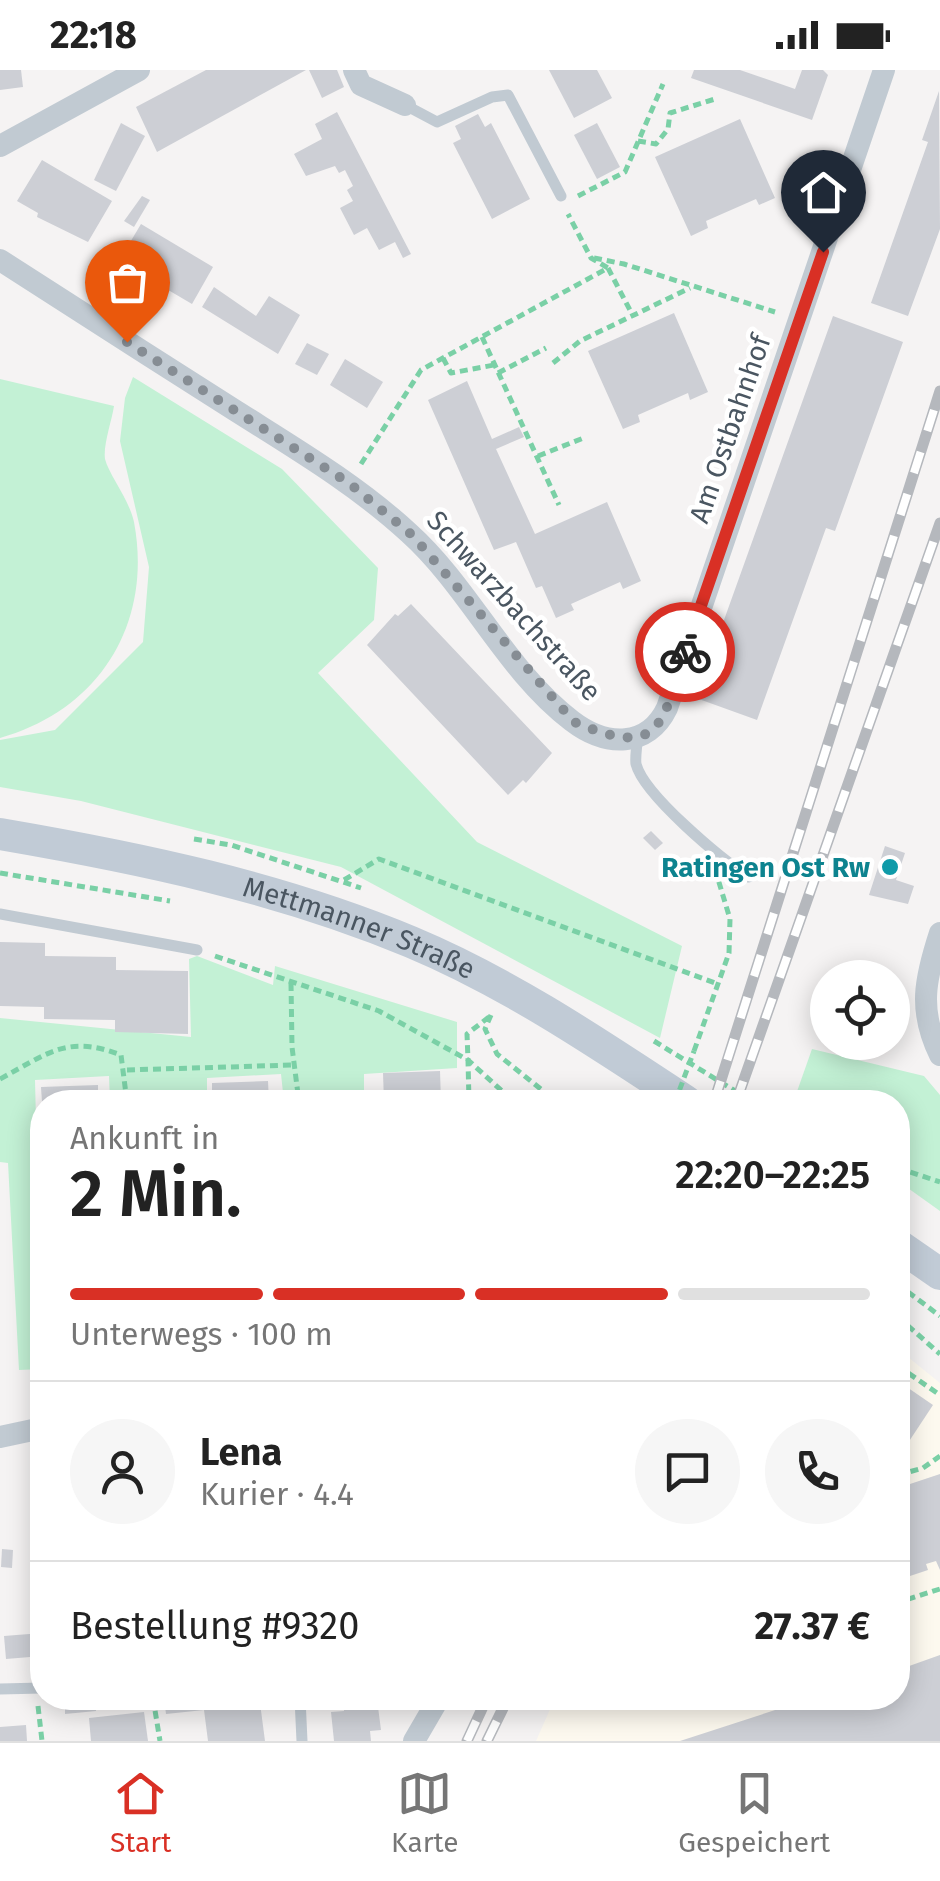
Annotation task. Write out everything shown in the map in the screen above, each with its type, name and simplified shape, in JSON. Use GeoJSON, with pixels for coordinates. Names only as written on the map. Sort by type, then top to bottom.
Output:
{"type":"FeatureCollection","features":[{"type":"Feature","properties":{"kind":"main road","name":"Mettmanner Straße"},"geometry":{"type":"LineString","coordinates":[[0,834],[222,878],[413,942],[588,1037],[668,1090]]}},
{"type":"Feature","properties":{"kind":"main road"},"geometry":{"type":"LineString","coordinates":[[910,1253],[940,1274]]}},
{"type":"Feature","properties":{"kind":"street"},"geometry":{"type":"LineString","coordinates":[[0,146],[139,70]]}},
{"type":"Feature","properties":{"kind":"street"},"geometry":{"type":"LineString","coordinates":[[354,70],[361,86],[405,106]]}},
{"type":"Feature","properties":{"kind":"street","name":"Am Ostbahnhof"},"geometry":{"type":"LineString","coordinates":[[637,740],[651,732],[667,708],[884,70]]}},
{"type":"Feature","properties":{"kind":"street","name":"Schwarzbachstraße"},"geometry":{"type":"LineString","coordinates":[[0,260],[349,483],[412,535],[574,722],[608,737],[637,740]]}},
{"type":"Feature","properties":{"kind":"street"},"geometry":{"type":"LineString","coordinates":[[940,933],[924,982],[924,1007],[940,1055]]}},
{"type":"Feature","properties":{"kind":"street"},"geometry":{"type":"LineString","coordinates":[[0,1438],[30,1431]]}},
{"type":"Feature","properties":{"kind":"street"},"geometry":{"type":"LineString","coordinates":[[414,1741],[432,1710]]}},
{"type":"Feature","properties":{"kind":"lane"},"geometry":{"type":"LineString","coordinates":[[405,106],[437,122],[492,97],[508,96],[561,196]]}},
{"type":"Feature","properties":{"kind":"lane"},"geometry":{"type":"LineString","coordinates":[[637,740],[636,764],[648,786],[728,864],[749,877]]}},
{"type":"Feature","properties":{"kind":"lane"},"geometry":{"type":"LineString","coordinates":[[0,914],[197,950]]}},
{"type":"Feature","properties":{"kind":"lane"},"geometry":{"type":"LineString","coordinates":[[0,1690],[30,1688]]}},
{"type":"Feature","properties":{"kind":"lane"},"geometry":{"type":"LineString","coordinates":[[301,1710],[302,1741]]}},
{"type":"Feature","properties":{"kind":"path"},"geometry":{"type":"LineString","coordinates":[[632,314],[608,268],[591,258],[562,204],[625,172],[662,84]]}},
{"type":"Feature","properties":{"kind":"path"},"geometry":{"type":"LineString","coordinates":[[638,140],[656,144],[668,129],[670,112],[715,99]]}},
{"type":"Feature","properties":{"kind":"path"},"geometry":{"type":"LineString","coordinates":[[591,258],[800,320]]}},
{"type":"Feature","properties":{"kind":"path"},"geometry":{"type":"LineString","coordinates":[[349,483],[409,382],[443,358],[608,268]]}},
{"type":"Feature","properties":{"kind":"path"},"geometry":{"type":"LineString","coordinates":[[553,363],[580,341],[692,286]]}},
{"type":"Feature","properties":{"kind":"path"},"geometry":{"type":"LineString","coordinates":[[482,337],[559,505]]}},
{"type":"Feature","properties":{"kind":"path"},"geometry":{"type":"LineString","coordinates":[[498,373],[546,348]]}},
{"type":"Feature","properties":{"kind":"path"},"geometry":{"type":"LineString","coordinates":[[443,358],[451,372],[494,365]]}},
{"type":"Feature","properties":{"kind":"path"},"geometry":{"type":"LineString","coordinates":[[538,456],[586,437]]}},
{"type":"Feature","properties":{"kind":"path"},"geometry":{"type":"LineString","coordinates":[[343,880],[379,859],[718,984]]}},
{"type":"Feature","properties":{"kind":"path"},"geometry":{"type":"LineString","coordinates":[[680,1090],[718,984],[731,932],[716,882],[728,864]]}},
{"type":"Feature","properties":{"kind":"path"},"geometry":{"type":"LineString","coordinates":[[0,872],[175,902]]}},
{"type":"Feature","properties":{"kind":"path"},"geometry":{"type":"LineString","coordinates":[[197,950],[379,1010],[468,1060],[501,1090]]}},
{"type":"Feature","properties":{"kind":"path"},"geometry":{"type":"LineString","coordinates":[[291,983],[298,1090]]}},
{"type":"Feature","properties":{"kind":"path","name":"Mettmanner Straße"},"geometry":{"type":"LineString","coordinates":[[476,1006],[506,1024]]}},
{"type":"Feature","properties":{"kind":"path"},"geometry":{"type":"LineString","coordinates":[[469,1090],[467,1034],[491,1015]]}},
{"type":"Feature","properties":{"kind":"path"},"geometry":{"type":"LineString","coordinates":[[491,1015],[485,1029],[498,1054],[542,1090]]}},
{"type":"Feature","properties":{"kind":"path"},"geometry":{"type":"LineString","coordinates":[[0,1079],[64,1045],[81,1044],[122,1055],[126,1090]]}},
{"type":"Feature","properties":{"kind":"path"},"geometry":{"type":"LineString","coordinates":[[674,1052],[734,1090]]}},
{"type":"Feature","properties":{"kind":"path"},"geometry":{"type":"LineString","coordinates":[[126,1070],[294,1065]]}},
{"type":"Feature","properties":{"kind":"path"},"geometry":{"type":"LineString","coordinates":[[910,1172],[940,1182]]}},
{"type":"Feature","properties":{"kind":"path"},"geometry":{"type":"LineString","coordinates":[[910,1293],[940,1316]]}},
{"type":"Feature","properties":{"kind":"path"},"geometry":{"type":"LineString","coordinates":[[910,1328],[940,1354]]}},
{"type":"Feature","properties":{"kind":"path"},"geometry":{"type":"LineString","coordinates":[[910,1374],[940,1395]]}},
{"type":"Feature","properties":{"kind":"path"},"geometry":{"type":"LineString","coordinates":[[910,1472],[940,1456]]}},
{"type":"Feature","properties":{"kind":"path"},"geometry":{"type":"LineString","coordinates":[[910,1599],[940,1590]]}},
{"type":"Feature","properties":{"kind":"path"},"geometry":{"type":"LineString","coordinates":[[40,1710],[42,1741]]}},
{"type":"Feature","properties":{"kind":"path"},"geometry":{"type":"LineString","coordinates":[[155,1710],[160,1741]]}},
{"type":"Feature","properties":{"kind":"shaded area"},"geometry":{"type":"Polygon","coordinates":[[[910,1359],[940,1383],[940,1741],[536,1741],[550,1710],[910,1710],[910,1359]]]}},
{"type":"Feature","properties":{"kind":"green space"},"geometry":{"type":"Polygon","coordinates":[[[133,377],[282,469],[378,568],[374,620],[318,673],[477,842],[682,946],[660,1038],[341,867],[81,801],[0,787],[0,740],[55,730],[143,642],[149,567],[120,441],[125,398],[133,377]]]}},
{"type":"Feature","properties":{"kind":"green space"},"geometry":{"type":"Polygon","coordinates":[[[0,379],[114,406],[105,459],[134,522],[138,559],[135,594],[112,657],[66,707],[35,725],[0,738],[0,379]]]}},
{"type":"Feature","properties":{"kind":"green space"},"geometry":{"type":"Polygon","coordinates":[[[197,956],[273,985],[275,966],[457,1022],[457,1068],[364,1074],[364,1090],[283,1090],[281,1074],[207,1078],[207,1090],[110,1090],[109,1076],[35,1080],[35,1090],[30,1090],[30,1370],[19,1370],[8,1163],[0,1162],[0,1018],[191,1037],[189,959],[197,956]]]}},
{"type":"Feature","properties":{"kind":"green space"},"geometry":{"type":"Polygon","coordinates":[[[810,1055],[810,1060],[858,1060],[924,1076],[940,1095],[940,1211],[910,1190],[910,1090],[798,1090],[810,1055]]]}},
{"type":"Feature","properties":{"kind":"building"},"geometry":{"type":"Polygon","coordinates":[[[0,70],[21,70],[23,87],[0,90],[0,70]]]}},
{"type":"Feature","properties":{"kind":"building"},"geometry":{"type":"Polygon","coordinates":[[[206,70],[306,70],[157,152],[136,107],[206,70]]]}},
{"type":"Feature","properties":{"kind":"building"},"geometry":{"type":"Polygon","coordinates":[[[309,70],[337,70],[344,87],[322,98],[309,70]]]}},
{"type":"Feature","properties":{"kind":"building"},"geometry":{"type":"Polygon","coordinates":[[[549,70],[597,70],[612,98],[574,118],[549,70]]]}},
{"type":"Feature","properties":{"kind":"building"},"geometry":{"type":"Polygon","coordinates":[[[694,70],[740,70],[795,89],[802,70],[823,70],[828,75],[812,120],[691,78],[694,70]]]}},
{"type":"Feature","properties":{"kind":"building"},"geometry":{"type":"Polygon","coordinates":[[[939,91],[940,229],[908,316],[871,303],[928,142],[922,140],[939,91]]]}},
{"type":"Feature","properties":{"kind":"building"},"geometry":{"type":"Polygon","coordinates":[[[337,112],[411,254],[403,258],[395,242],[379,250],[367,228],[354,235],[340,208],[353,201],[347,190],[353,186],[345,170],[339,173],[335,166],[306,176],[294,154],[322,139],[315,124],[337,112]]]}},
{"type":"Feature","properties":{"kind":"building"},"geometry":{"type":"Polygon","coordinates":[[[478,114],[485,127],[491,123],[530,199],[492,219],[453,143],[461,139],[455,126],[478,114]]]}},
{"type":"Feature","properties":{"kind":"building"},"geometry":{"type":"Polygon","coordinates":[[[740,119],[775,198],[759,205],[756,199],[706,221],[708,228],[691,236],[655,157],[740,119]]]}},
{"type":"Feature","properties":{"kind":"building"},"geometry":{"type":"Polygon","coordinates":[[[121,123],[145,136],[116,191],[94,180],[121,123]]]}},
{"type":"Feature","properties":{"kind":"building"},"geometry":{"type":"Polygon","coordinates":[[[597,123],[620,167],[597,179],[574,135],[597,123]]]}},
{"type":"Feature","properties":{"kind":"building"},"geometry":{"type":"Polygon","coordinates":[[[42,160],[112,201],[88,242],[37,217],[38,213],[17,201],[42,160]]]}},
{"type":"Feature","properties":{"kind":"building"},"geometry":{"type":"Polygon","coordinates":[[[142,196],[150,200],[134,227],[124,221],[142,196]]]}},
{"type":"Feature","properties":{"kind":"building"},"geometry":{"type":"Polygon","coordinates":[[[141,224],[213,267],[192,304],[119,261],[141,224]]]}},
{"type":"Feature","properties":{"kind":"building"},"geometry":{"type":"Polygon","coordinates":[[[214,287],[256,316],[269,296],[300,315],[278,354],[202,307],[214,287]]]}},
{"type":"Feature","properties":{"kind":"building"},"geometry":{"type":"Polygon","coordinates":[[[674,313],[708,392],[690,400],[688,393],[638,415],[640,422],[623,429],[588,351],[674,313]]]}},
{"type":"Feature","properties":{"kind":"building"},"geometry":{"type":"Polygon","coordinates":[[[833,316],[903,342],[835,531],[826,528],[757,720],[696,698],[833,316]]]}},
{"type":"Feature","properties":{"kind":"building"},"geometry":{"type":"Polygon","coordinates":[[[307,343],[329,354],[317,375],[295,364],[307,343]]]}},
{"type":"Feature","properties":{"kind":"building"},"geometry":{"type":"Polygon","coordinates":[[[345,359],[383,382],[367,408],[330,385],[345,359]]]}},
{"type":"Feature","properties":{"kind":"building"},"geometry":{"type":"Polygon","coordinates":[[[467,381],[492,439],[519,427],[524,437],[496,449],[535,534],[607,502],[641,581],[623,589],[620,582],[571,604],[574,610],[556,618],[542,586],[536,588],[516,542],[494,550],[428,400],[467,381]]]}},
{"type":"Feature","properties":{"kind":"building"},"geometry":{"type":"Polygon","coordinates":[[[411,604],[552,753],[526,783],[523,780],[508,795],[367,645],[395,614],[398,616],[411,604]]]}},
{"type":"Feature","properties":{"kind":"building"},"geometry":{"type":"Polygon","coordinates":[[[651,831],[663,843],[655,850],[643,838],[651,831]]]}},
{"type":"Feature","properties":{"kind":"building","name":"Ratingen Ost Rw"},"geometry":{"type":"Polygon","coordinates":[[[885,846],[905,853],[896,880],[914,886],[908,904],[869,895],[885,846]]]}},
{"type":"Feature","properties":{"kind":"building"},"geometry":{"type":"Polygon","coordinates":[[[0,942],[45,943],[45,956],[116,957],[116,970],[188,971],[188,1034],[115,1032],[115,1020],[44,1019],[44,1007],[0,1006],[0,942]]]}},
{"type":"Feature","properties":{"kind":"building"},"geometry":{"type":"Polygon","coordinates":[[[440,1071],[441,1090],[384,1090],[383,1073],[440,1071]]]}},
{"type":"Feature","properties":{"kind":"building"},"geometry":{"type":"Polygon","coordinates":[[[268,1081],[268,1090],[212,1090],[212,1083],[268,1081]]]}},
{"type":"Feature","properties":{"kind":"building"},"geometry":{"type":"Polygon","coordinates":[[[98,1085],[98,1090],[41,1090],[41,1087],[98,1085]]]}},
{"type":"Feature","properties":{"kind":"building"},"geometry":{"type":"Polygon","coordinates":[[[910,1389],[933,1405],[910,1440],[910,1389]]]}},
{"type":"Feature","properties":{"kind":"building"},"geometry":{"type":"Polygon","coordinates":[[[940,1474],[940,1570],[936,1561],[926,1564],[928,1570],[910,1576],[910,1484],[940,1474]]]}},
{"type":"Feature","properties":{"kind":"building"},"geometry":{"type":"Polygon","coordinates":[[[2,1549],[13,1550],[12,1568],[1,1567],[2,1549]]]}},
{"type":"Feature","properties":{"kind":"building"},"geometry":{"type":"Polygon","coordinates":[[[30,1634],[30,1657],[6,1659],[4,1636],[30,1634]]]}},
{"type":"Feature","properties":{"kind":"building"},"geometry":{"type":"Polygon","coordinates":[[[940,1655],[940,1741],[680,1741],[775,1710],[910,1710],[910,1666],[940,1655]]]}},
{"type":"Feature","properties":{"kind":"building"},"geometry":{"type":"Polygon","coordinates":[[[65,1710],[96,1710],[96,1711],[65,1714],[65,1710]]]}},
{"type":"Feature","properties":{"kind":"building"},"geometry":{"type":"Polygon","coordinates":[[[166,1710],[204,1710],[166,1714],[166,1710]]]}},
{"type":"Feature","properties":{"kind":"building"},"geometry":{"type":"Polygon","coordinates":[[[204,1710],[261,1710],[265,1741],[208,1741],[204,1710]]]}},
{"type":"Feature","properties":{"kind":"building"},"geometry":{"type":"Polygon","coordinates":[[[378,1710],[381,1730],[370,1731],[371,1741],[334,1741],[331,1712],[378,1710]]]}},
{"type":"Feature","properties":{"kind":"building"},"geometry":{"type":"Polygon","coordinates":[[[144,1712],[148,1741],[91,1741],[89,1718],[144,1712]]]}},
{"type":"Feature","properties":{"kind":"building"},"geometry":{"type":"Polygon","coordinates":[[[26,1725],[27,1741],[0,1741],[0,1727],[26,1725]]]}},
{"type":"Feature","properties":{"kind":"railway"},"geometry":{"type":"LineString","coordinates":[[718,1090],[940,391]]}},
{"type":"Feature","properties":{"kind":"railway"},"geometry":{"type":"LineString","coordinates":[[740,1090],[940,523]]}},
{"type":"Feature","properties":{"kind":"railway"},"geometry":{"type":"LineString","coordinates":[[467,1741],[481,1710]]}},
{"type":"Feature","properties":{"kind":"railway"},"geometry":{"type":"LineString","coordinates":[[487,1741],[502,1710]]}},
{"type":"Feature","properties":{"kind":"way so far"},"geometry":{"type":"LineString","coordinates":[[127,342],[349,483],[412,535],[522,668],[574,722],[608,737],[637,740],[651,732],[667,708],[685,652]]}},
{"type":"Feature","properties":{"kind":"place","name":"Ratingen Ost Rw"},"geometry":{"type":"Point","coordinates":[890,867]}},
{"type":"Feature","properties":{"kind":"route"},"geometry":{"type":"LineString","coordinates":[[685,652],[823,252]]}}]}
